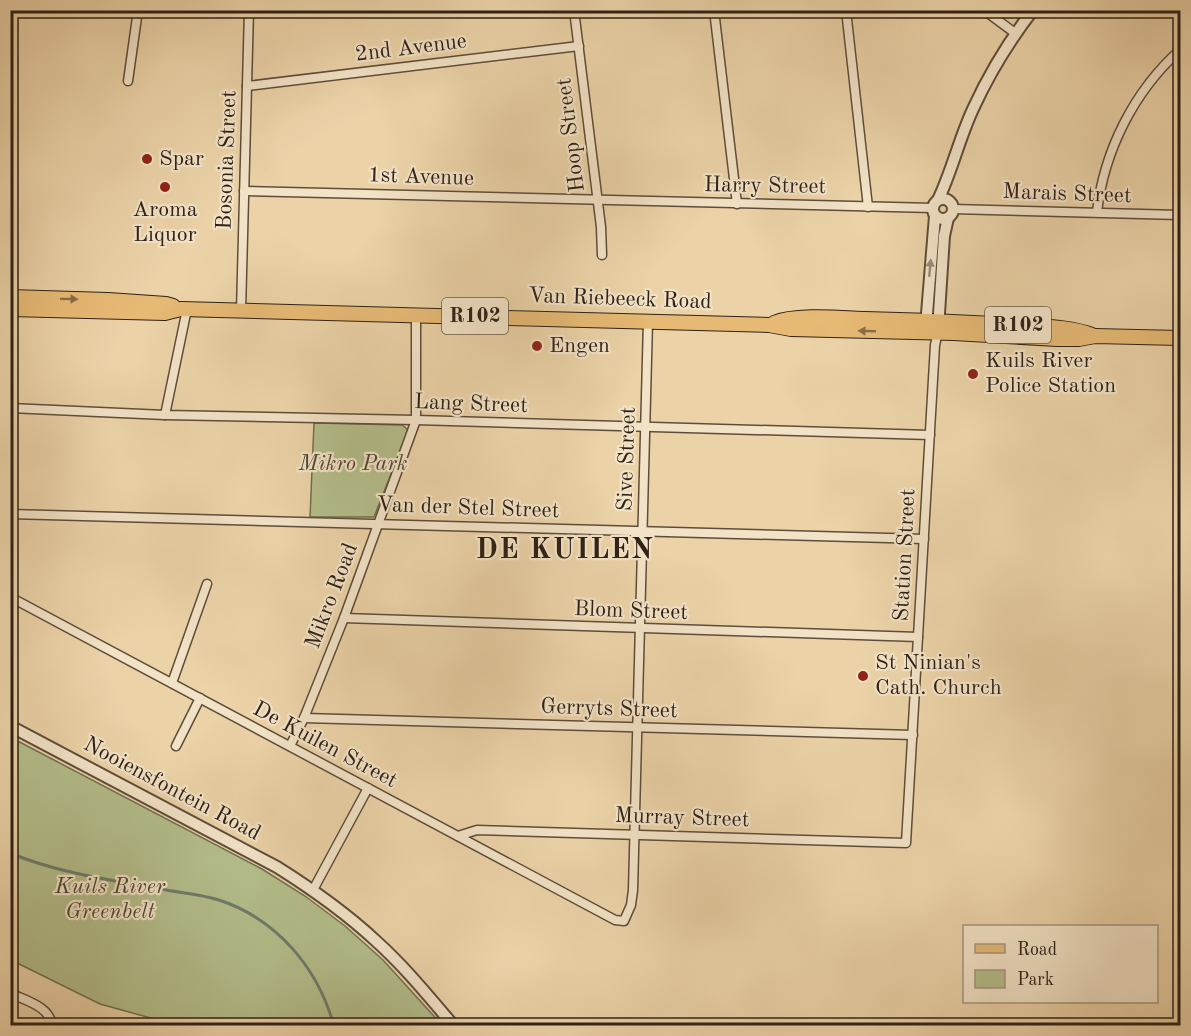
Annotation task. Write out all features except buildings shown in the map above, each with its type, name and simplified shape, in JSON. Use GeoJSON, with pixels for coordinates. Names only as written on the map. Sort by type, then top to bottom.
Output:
{"type":"FeatureCollection","features":[{"type":"Feature","properties":{"kind":"main road","name":"Van Riebeeck Road"},"geometry":{"type":"LineString","coordinates":[[10,297],[166,304],[184,309]]}},
{"type":"Feature","properties":{"kind":"main road","name":"Van Riebeeck Road"},"geometry":{"type":"LineString","coordinates":[[10,309],[165,313],[184,309],[241,310],[769,325],[782,319],[814,318],[1057,339],[1095,336],[1180,338]]}},
{"type":"Feature","properties":{"kind":"street"},"geometry":{"type":"LineString","coordinates":[[128,81],[138,10]]}},
{"type":"Feature","properties":{"kind":"street","name":"Bosonia Street"},"geometry":{"type":"LineString","coordinates":[[241,310],[249,10]]}},
{"type":"Feature","properties":{"kind":"street","name":"Hoop Street"},"geometry":{"type":"LineString","coordinates":[[574,10],[601,227],[602,255]]}},
{"type":"Feature","properties":{"kind":"street"},"geometry":{"type":"LineString","coordinates":[[714,10],[737,204]]}},
{"type":"Feature","properties":{"kind":"street"},"geometry":{"type":"LineString","coordinates":[[846,10],[868,207]]}},
{"type":"Feature","properties":{"kind":"street"},"geometry":{"type":"LineString","coordinates":[[984,10],[1015,33]]}},
{"type":"Feature","properties":{"kind":"street"},"geometry":{"type":"LineString","coordinates":[[933,330],[942,209],[956,154],[972,111],[993,70],[1015,33],[1033,10]]}},
{"type":"Feature","properties":{"kind":"street","name":"2nd Avenue"},"geometry":{"type":"LineString","coordinates":[[247,86],[579,46]]}},
{"type":"Feature","properties":{"kind":"street"},"geometry":{"type":"LineString","coordinates":[[1097,212],[1102,176],[1126,116],[1147,87],[1180,50]]}},
{"type":"Feature","properties":{"kind":"street","name":"1st Avenue"},"geometry":{"type":"LineString","coordinates":[[244,191],[597,200]]}},
{"type":"Feature","properties":{"kind":"street","name":"Harry Street"},"geometry":{"type":"LineString","coordinates":[[597,200],[942,209]]}},
{"type":"Feature","properties":{"kind":"street","name":"Marais Street"},"geometry":{"type":"LineString","coordinates":[[942,209],[1180,215]]}},
{"type":"Feature","properties":{"kind":"street"},"geometry":{"type":"LineString","coordinates":[[165,415],[184,309]]}},
{"type":"Feature","properties":{"kind":"street","name":"Mikro Road"},"geometry":{"type":"LineString","coordinates":[[290,746],[304,718],[344,618],[416,420],[416,315]]}},
{"type":"Feature","properties":{"kind":"street","name":"Sive Street"},"geometry":{"type":"LineString","coordinates":[[624,921],[632,905],[635,834],[648,321]]}},
{"type":"Feature","properties":{"kind":"street","name":"Station Street"},"geometry":{"type":"LineString","coordinates":[[906,843],[930,435],[933,330]]}},
{"type":"Feature","properties":{"kind":"street","name":"Lang Street"},"geometry":{"type":"LineString","coordinates":[[10,408],[165,415],[930,435]]}},
{"type":"Feature","properties":{"kind":"street","name":"Van der Stel Street"},"geometry":{"type":"LineString","coordinates":[[10,514],[924,538]]}},
{"type":"Feature","properties":{"kind":"street"},"geometry":{"type":"LineString","coordinates":[[171,683],[207,584]]}},
{"type":"Feature","properties":{"kind":"street","name":"De Kuilen Street"},"geometry":{"type":"LineString","coordinates":[[10,597],[615,920],[624,921]]}},
{"type":"Feature","properties":{"kind":"street","name":"Blom Street"},"geometry":{"type":"LineString","coordinates":[[344,618],[641,630],[918,637]]}},
{"type":"Feature","properties":{"kind":"street"},"geometry":{"type":"LineString","coordinates":[[176,746],[200,698]]}},
{"type":"Feature","properties":{"kind":"street","name":"Gerryts Street"},"geometry":{"type":"LineString","coordinates":[[304,718],[913,735]]}},
{"type":"Feature","properties":{"kind":"street","name":"Nooiensfontein Road"},"geometry":{"type":"LineString","coordinates":[[10,726],[277,867],[313,890],[377,941],[454,1026]]}},
{"type":"Feature","properties":{"kind":"street"},"geometry":{"type":"LineString","coordinates":[[313,890],[368,788]]}},
{"type":"Feature","properties":{"kind":"street","name":"Murray Street"},"geometry":{"type":"LineString","coordinates":[[458,836],[477,830],[906,843]]}},
{"type":"Feature","properties":{"kind":"street"},"geometry":{"type":"LineString","coordinates":[[10,993],[44,1010],[52,1026]]}},
{"type":"Feature","properties":{"kind":"green space","name":"Mikro Park"},"geometry":{"type":"Polygon","coordinates":[[[314,423],[402,425],[407,429],[374,517],[310,517],[314,423]]]}},
{"type":"Feature","properties":{"kind":"green space","name":"Kuils River Greenbelt"},"geometry":{"type":"Polygon","coordinates":[[[10,737],[262,869],[305,896],[345,926],[383,960],[442,1025],[176,1025],[100,1004],[11,960],[10,737]]]}},
{"type":"Feature","properties":{"kind":"waterway"},"geometry":{"type":"LineString","coordinates":[[10,853],[65,871],[205,896],[240,908],[277,933],[292,948],[317,985],[334,1026]]}},
{"type":"Feature","properties":{"kind":"place","name":"Spar"},"geometry":{"type":"Point","coordinates":[147,159]}},
{"type":"Feature","properties":{"kind":"place","name":"Aroma Liquor"},"geometry":{"type":"Point","coordinates":[165,187]}},
{"type":"Feature","properties":{"kind":"place","name":"Engen"},"geometry":{"type":"Point","coordinates":[537,346]}},
{"type":"Feature","properties":{"kind":"place","name":"Kuils River Police Station"},"geometry":{"type":"Point","coordinates":[973,374]}},
{"type":"Feature","properties":{"kind":"place","name":"St Ninian's Cath. Church"},"geometry":{"type":"Point","coordinates":[863,676]}},
{"type":"Feature","properties":{"kind":"district","name":"DE KUILEN"},"geometry":{"type":"Point","coordinates":[565,551]}}]}
